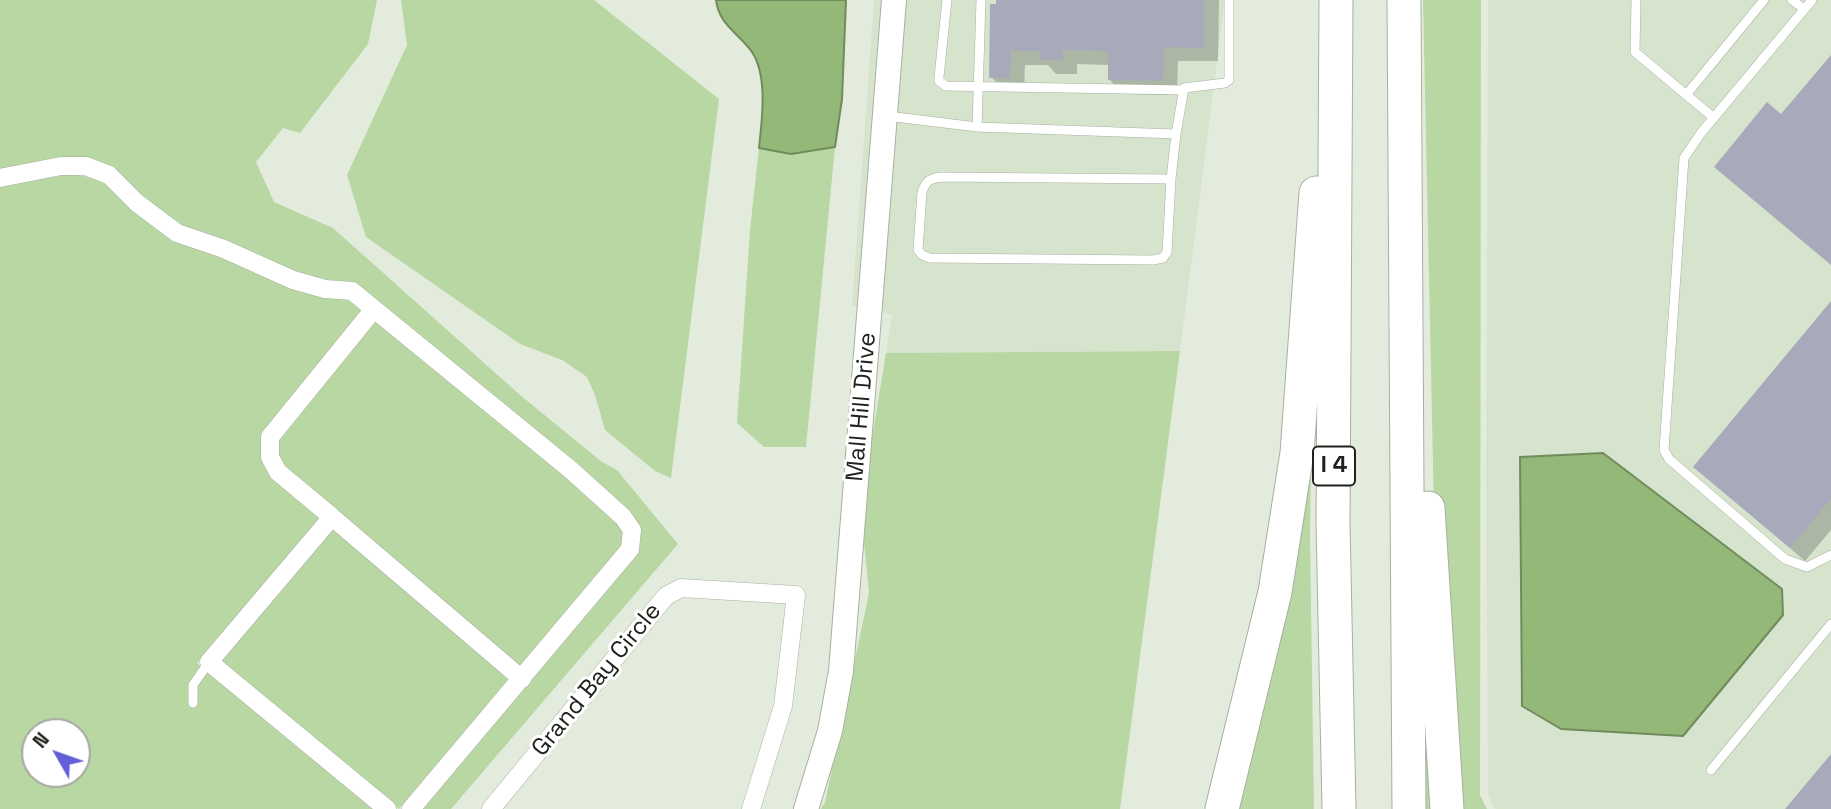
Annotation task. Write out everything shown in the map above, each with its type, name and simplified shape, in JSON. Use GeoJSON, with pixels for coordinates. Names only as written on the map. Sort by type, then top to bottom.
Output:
{"type":"FeatureCollection","features":[{"type":"Feature","properties":{"kind":"highway","name":"I 4"},"geometry":{"type":"LineString","coordinates":[[1335,0],[1334,523],[1339,809]]}},
{"type":"Feature","properties":{"kind":"highway"},"geometry":{"type":"LineString","coordinates":[[1404,0],[1409,809]]}},
{"type":"Feature","properties":{"kind":"highway"},"geometry":{"type":"LineString","coordinates":[[1222,809],[1275,592],[1297,453],[1316,192],[1336,123]]}},
{"type":"Feature","properties":{"kind":"highway"},"geometry":{"type":"LineString","coordinates":[[1405,149],[1447,809]]}},
{"type":"Feature","properties":{"kind":"street","name":"Mall Hill Drive"},"geometry":{"type":"LineString","coordinates":[[806,809],[830,731],[841,671],[894,0]]}},
{"type":"Feature","properties":{"kind":"street"},"geometry":{"type":"LineString","coordinates":[[0,178],[61,166],[86,166],[109,175],[137,203],[177,233],[224,249],[293,281],[325,289],[352,291],[571,470],[623,517],[632,530],[630,549],[411,809]]}},
{"type":"Feature","properties":{"kind":"street"},"geometry":{"type":"LineString","coordinates":[[374,309],[270,437],[270,457],[278,472],[522,679]]}},
{"type":"Feature","properties":{"kind":"street"},"geometry":{"type":"LineString","coordinates":[[332,517],[209,662],[387,809]]}},
{"type":"Feature","properties":{"kind":"street","name":"Grand Bay Circle"},"geometry":{"type":"LineString","coordinates":[[491,809],[666,596],[681,588],[796,595],[783,706],[751,809]]}},
{"type":"Feature","properties":{"kind":"lane"},"geometry":{"type":"LineString","coordinates":[[947,0],[939,81],[946,86],[1183,90],[1188,86],[1225,83],[1229,79],[1229,0]]}},
{"type":"Feature","properties":{"kind":"lane"},"geometry":{"type":"LineString","coordinates":[[977,127],[981,0]]}},
{"type":"Feature","properties":{"kind":"lane"},"geometry":{"type":"LineString","coordinates":[[1636,0],[1635,52],[1714,118]]}},
{"type":"Feature","properties":{"kind":"lane"},"geometry":{"type":"LineString","coordinates":[[1686,95],[1765,0]]}},
{"type":"Feature","properties":{"kind":"lane"},"geometry":{"type":"LineString","coordinates":[[1792,0],[1804,9]]}},
{"type":"Feature","properties":{"kind":"lane"},"geometry":{"type":"LineString","coordinates":[[1812,0],[1684,158],[1664,450],[1669,459],[1785,559],[1807,568],[1831,555]]}},
{"type":"Feature","properties":{"kind":"lane"},"geometry":{"type":"LineString","coordinates":[[1171,178],[930,179],[925,183],[922,192],[918,250],[930,258],[1163,258],[1167,252],[1171,178],[1183,90]]}},
{"type":"Feature","properties":{"kind":"lane"},"geometry":{"type":"LineString","coordinates":[[885,116],[977,127],[1176,134]]}},
{"type":"Feature","properties":{"kind":"lane"},"geometry":{"type":"LineString","coordinates":[[1711,770],[1831,624]]}},
{"type":"Feature","properties":{"kind":"lane"},"geometry":{"type":"LineString","coordinates":[[193,702],[193,685],[209,662]]}},
{"type":"Feature","properties":{"kind":"shaded area"},"geometry":{"type":"Polygon","coordinates":[[[0,0],[377,0],[368,44],[300,133],[283,128],[256,162],[274,202],[333,228],[520,395],[602,462],[617,470],[678,544],[451,809],[422,809],[637,555],[640,531],[325,281],[295,273],[180,226],[143,197],[115,170],[0,169],[0,0]]]}},
{"type":"Feature","properties":{"kind":"shaded area"},"geometry":{"type":"Polygon","coordinates":[[[401,0],[594,0],[719,99],[671,478],[655,471],[605,430],[587,377],[562,360],[520,344],[366,237],[347,175],[407,45],[401,0]]]}},
{"type":"Feature","properties":{"kind":"shaded area"},"geometry":{"type":"Polygon","coordinates":[[[716,0],[846,0],[842,99],[835,147],[791,154],[759,148],[763,96],[759,69],[749,48],[720,15],[716,0]]]}},
{"type":"Feature","properties":{"kind":"shaded area"},"geometry":{"type":"Polygon","coordinates":[[[874,0],[885,0],[861,307],[852,305],[874,0]]]}},
{"type":"Feature","properties":{"kind":"shaded area"},"geometry":{"type":"Polygon","coordinates":[[[903,0],[1225,0],[1180,351],[886,353],[892,315],[878,311],[903,0]]]}},
{"type":"Feature","properties":{"kind":"shaded area"},"geometry":{"type":"Polygon","coordinates":[[[1423,0],[1481,0],[1480,795],[1487,809],[1455,809],[1434,511],[1423,0]]]}},
{"type":"Feature","properties":{"kind":"shaded area"},"geometry":{"type":"Polygon","coordinates":[[[1488,0],[1831,0],[1831,809],[1496,809],[1491,803],[1488,794],[1486,476],[1488,0]]]}},
{"type":"Feature","properties":{"kind":"shaded area"},"geometry":{"type":"Polygon","coordinates":[[[835,147],[806,447],[764,447],[737,423],[750,230],[759,148],[791,154],[835,147]]]}},
{"type":"Feature","properties":{"kind":"shaded area"},"geometry":{"type":"Polygon","coordinates":[[[62,175],[86,176],[102,182],[133,209],[349,299],[362,309],[262,436],[320,518],[197,663],[374,809],[0,809],[0,186],[62,175]]]}},
{"type":"Feature","properties":{"kind":"shaded area"},"geometry":{"type":"Polygon","coordinates":[[[376,320],[566,476],[617,522],[623,531],[622,545],[520,667],[285,467],[278,456],[279,441],[376,320]]]}},
{"type":"Feature","properties":{"kind":"shaded area"},"geometry":{"type":"Polygon","coordinates":[[[1180,351],[1120,809],[821,809],[825,802],[869,593],[864,543],[866,475],[886,353],[1180,351]]]}},
{"type":"Feature","properties":{"kind":"shaded area"},"geometry":{"type":"Polygon","coordinates":[[[1603,453],[1782,589],[1783,615],[1683,736],[1561,729],[1522,706],[1520,457],[1603,453]]]}},
{"type":"Feature","properties":{"kind":"shaded area"},"geometry":{"type":"Polygon","coordinates":[[[1311,459],[1314,809],[1225,809],[1311,459]]]}},
{"type":"Feature","properties":{"kind":"shaded area"},"geometry":{"type":"Polygon","coordinates":[[[333,529],[510,679],[399,809],[221,662],[333,529]]]}},
{"type":"Feature","properties":{"kind":"shaded area"},"geometry":{"type":"Polygon","coordinates":[[[1425,722],[1440,809],[1424,809],[1425,722]]]}},
{"type":"Feature","properties":{"kind":"building"},"geometry":{"type":"Polygon","coordinates":[[[996,0],[1204,0],[1204,48],[1164,47],[1163,81],[1108,80],[1108,51],[1063,50],[1063,60],[1040,60],[1040,51],[1011,51],[1010,78],[989,78],[990,4],[996,4],[996,0]]]}},
{"type":"Feature","properties":{"kind":"building"},"geometry":{"type":"Polygon","coordinates":[[[1831,55],[1831,265],[1714,167],[1767,102],[1781,114],[1831,55]]]}},
{"type":"Feature","properties":{"kind":"building"},"geometry":{"type":"Polygon","coordinates":[[[1831,301],[1831,498],[1790,548],[1693,467],[1831,301]]]}},
{"type":"Feature","properties":{"kind":"building"},"geometry":{"type":"Polygon","coordinates":[[[1831,754],[1831,809],[1785,809],[1831,754]]]}}]}
